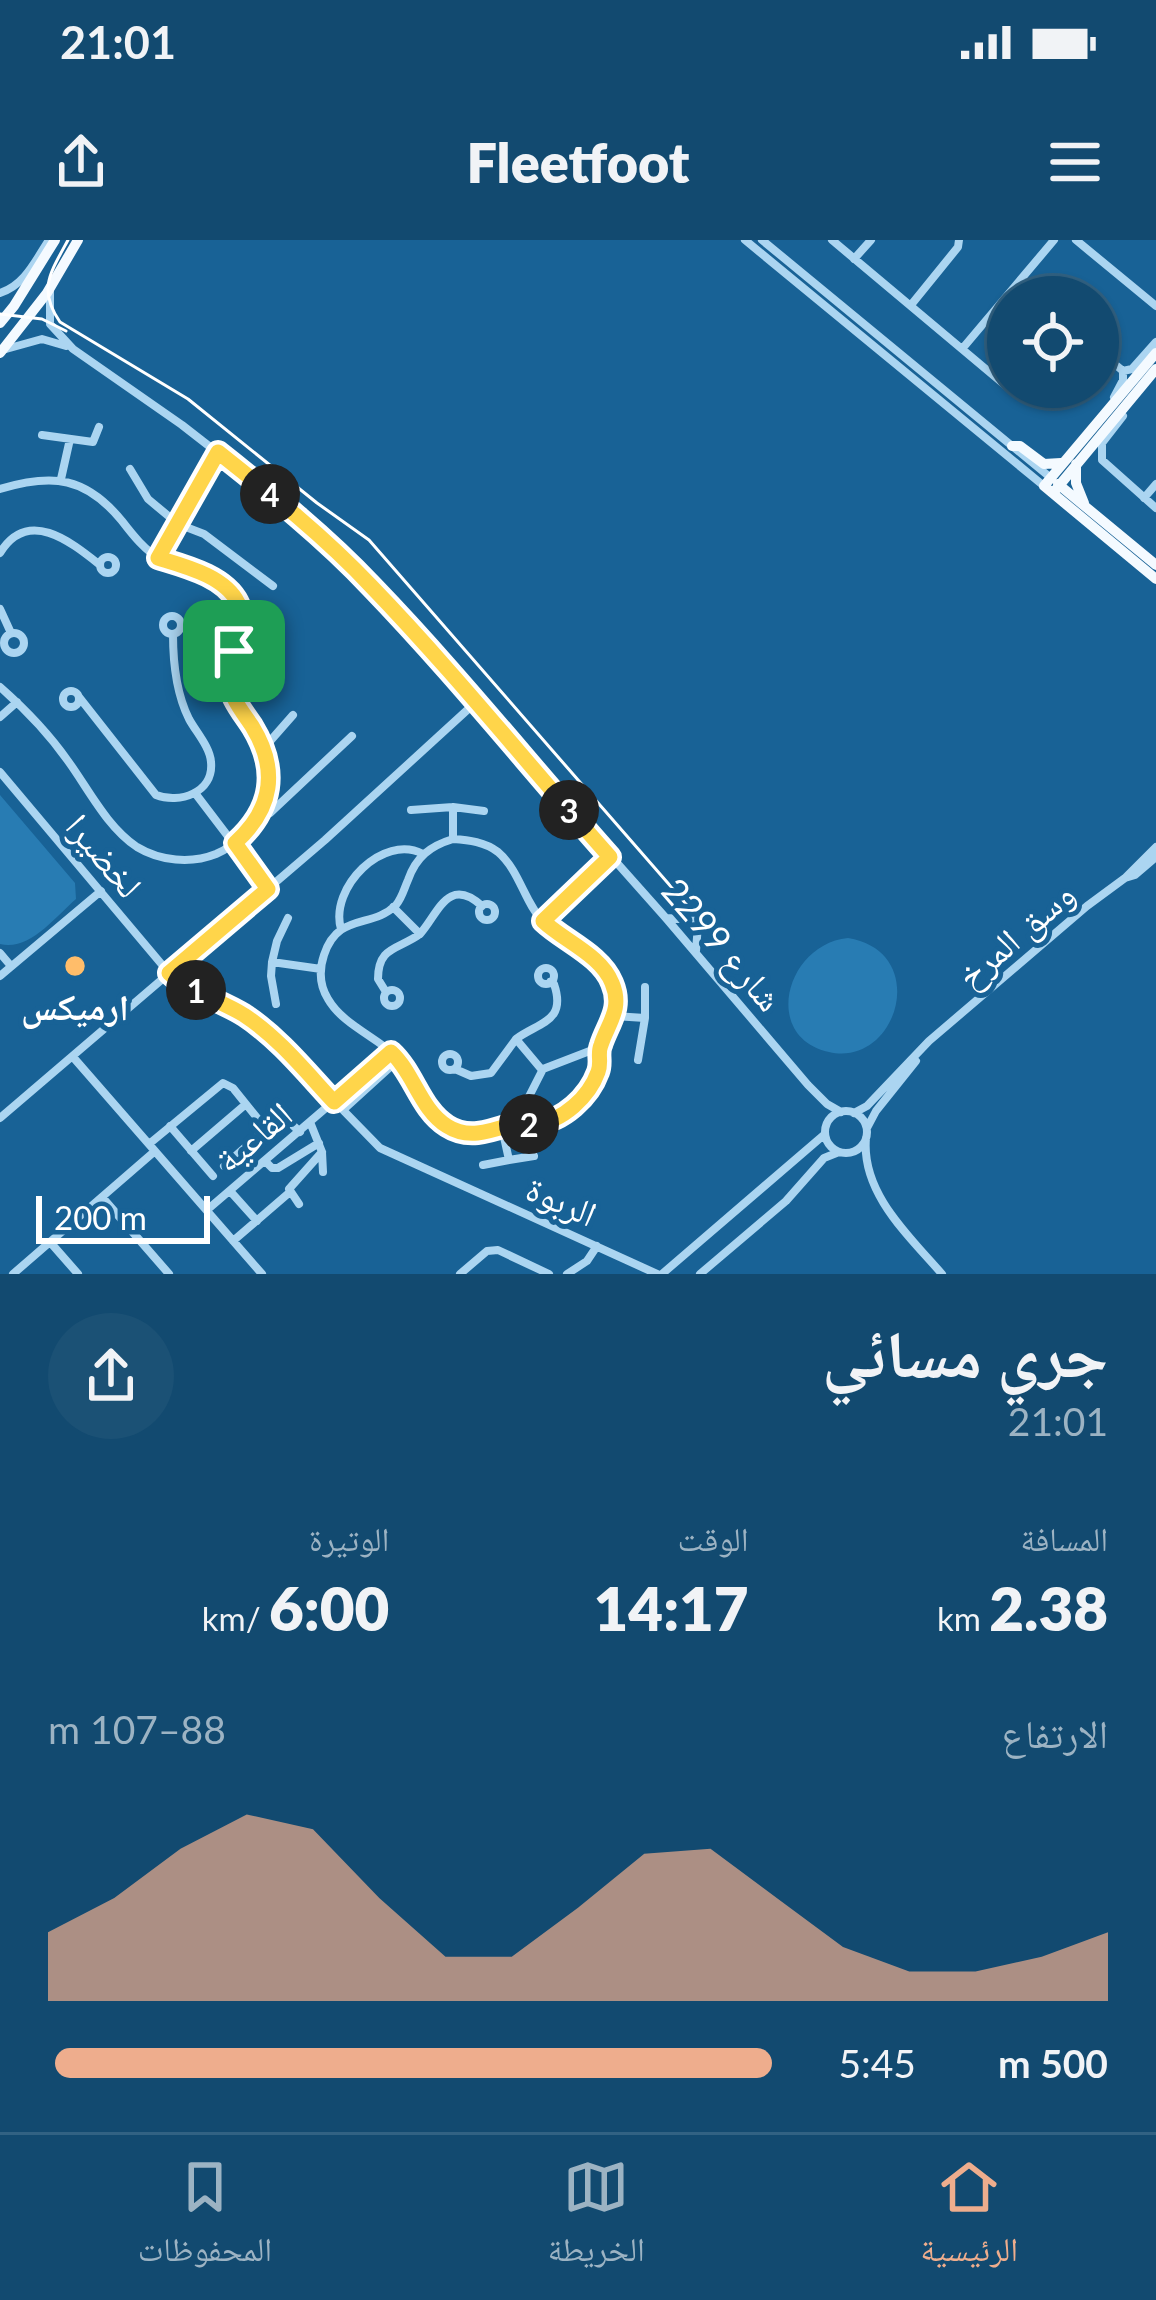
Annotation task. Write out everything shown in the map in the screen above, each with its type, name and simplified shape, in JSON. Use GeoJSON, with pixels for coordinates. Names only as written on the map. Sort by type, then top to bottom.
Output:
{"type":"FeatureCollection","features":[{"type":"Feature","properties":{"kind":"main road"},"geometry":{"type":"LineString","coordinates":[[0,323],[52,240]]}},
{"type":"Feature","properties":{"kind":"main road"},"geometry":{"type":"LineString","coordinates":[[2,352],[50,289],[78,240]]}},
{"type":"Feature","properties":{"kind":"main road"},"geometry":{"type":"LineString","coordinates":[[1012,446],[1020,446],[1044,464],[1070,463],[1153,371],[1155,347]]}},
{"type":"Feature","properties":{"kind":"main road"},"geometry":{"type":"LineString","coordinates":[[1052,485],[1110,409],[1153,371]]}},
{"type":"Feature","properties":{"kind":"main road"},"geometry":{"type":"LineString","coordinates":[[1070,463],[1090,510]]}},
{"type":"Feature","properties":{"kind":"main road"},"geometry":{"type":"LineString","coordinates":[[1052,485],[1156,565]]}},
{"type":"Feature","properties":{"kind":"main road"},"geometry":{"type":"LineString","coordinates":[[1052,485],[1156,579]]}},
{"type":"Feature","properties":{"kind":"street"},"geometry":{"type":"LineString","coordinates":[[0,293],[21,281],[52,240]]}},
{"type":"Feature","properties":{"kind":"street"},"geometry":{"type":"LineString","coordinates":[[745,240],[1052,485]]}},
{"type":"Feature","properties":{"kind":"street"},"geometry":{"type":"LineString","coordinates":[[762,240],[1012,446],[1052,485]]}},
{"type":"Feature","properties":{"kind":"street"},"geometry":{"type":"LineString","coordinates":[[832,240],[987,370]]}},
{"type":"Feature","properties":{"kind":"street"},"geometry":{"type":"LineString","coordinates":[[854,259],[871,240]]}},
{"type":"Feature","properties":{"kind":"street"},"geometry":{"type":"LineString","coordinates":[[910,305],[959,240]]}},
{"type":"Feature","properties":{"kind":"street"},"geometry":{"type":"LineString","coordinates":[[1025,276],[1054,240]]}},
{"type":"Feature","properties":{"kind":"street"},"geometry":{"type":"LineString","coordinates":[[1076,240],[1156,306]]}},
{"type":"Feature","properties":{"kind":"street"},"geometry":{"type":"LineString","coordinates":[[50,289],[50,324],[73,349]]}},
{"type":"Feature","properties":{"kind":"street"},"geometry":{"type":"LineString","coordinates":[[962,349],[987,320]]}},
{"type":"Feature","properties":{"kind":"street"},"geometry":{"type":"LineString","coordinates":[[2,352],[43,339],[73,349]]}},
{"type":"Feature","properties":{"kind":"street"},"geometry":{"type":"LineString","coordinates":[[1119,367],[1132,370],[1155,347]]}},
{"type":"Feature","properties":{"kind":"street","name":"شارع 2299"},"geometry":{"type":"LineString","coordinates":[[73,349],[218,452],[357,572],[808,1085],[841,1112]]}},
{"type":"Feature","properties":{"kind":"street"},"geometry":{"type":"LineString","coordinates":[[1110,409],[1123,370]]}},
{"type":"Feature","properties":{"kind":"street"},"geometry":{"type":"LineString","coordinates":[[1153,371],[1102,443],[1102,460],[1156,508]]}},
{"type":"Feature","properties":{"kind":"street"},"geometry":{"type":"LineString","coordinates":[[42,435],[93,442],[100,427]]}},
{"type":"Feature","properties":{"kind":"street"},"geometry":{"type":"LineString","coordinates":[[61,479],[70,439]]}},
{"type":"Feature","properties":{"kind":"street"},"geometry":{"type":"LineString","coordinates":[[158,558],[218,452]]}},
{"type":"Feature","properties":{"kind":"street"},"geometry":{"type":"LineString","coordinates":[[130,469],[148,499],[178,524],[203,534],[273,586]]}},
{"type":"Feature","properties":{"kind":"street"},"geometry":{"type":"LineString","coordinates":[[0,489],[61,479],[84,487],[107,503],[158,558],[199,572],[227,589],[239,604],[242,620],[228,678],[232,696],[268,760],[262,814],[235,843],[214,854],[191,860],[164,859],[136,847],[57,747],[17,702],[2,693]]}},
{"type":"Feature","properties":{"kind":"street"},"geometry":{"type":"LineString","coordinates":[[1144,498],[1156,484]]}},
{"type":"Feature","properties":{"kind":"street"},"geometry":{"type":"LineString","coordinates":[[2,546],[19,535],[51,532],[98,561]]}},
{"type":"Feature","properties":{"kind":"street"},"geometry":{"type":"LineString","coordinates":[[0,609],[8,632]]}},
{"type":"Feature","properties":{"kind":"street"},"geometry":{"type":"LineString","coordinates":[[242,620],[261,631]]}},
{"type":"Feature","properties":{"kind":"street"},"geometry":{"type":"LineString","coordinates":[[78,701],[156,795],[169,800],[195,793],[208,778],[212,763],[181,700],[173,634]]}},
{"type":"Feature","properties":{"kind":"street"},"geometry":{"type":"LineString","coordinates":[[0,717],[17,702]]}},
{"type":"Feature","properties":{"kind":"street"},"geometry":{"type":"LineString","coordinates":[[0,1118],[268,889],[476,702]]}},
{"type":"Feature","properties":{"kind":"street"},"geometry":{"type":"LineString","coordinates":[[264,748],[293,715]]}},
{"type":"Feature","properties":{"kind":"street"},"geometry":{"type":"LineString","coordinates":[[262,814],[270,813],[352,736]]}},
{"type":"Feature","properties":{"kind":"street","name":"لخضيرا"},"geometry":{"type":"LineString","coordinates":[[0,772],[169,973]]}},
{"type":"Feature","properties":{"kind":"street"},"geometry":{"type":"LineString","coordinates":[[195,793],[268,889]]}},
{"type":"Feature","properties":{"kind":"street"},"geometry":{"type":"LineString","coordinates":[[453,808],[453,839]]}},
{"type":"Feature","properties":{"kind":"street"},"geometry":{"type":"LineString","coordinates":[[411,810],[484,811]]}},
{"type":"Feature","properties":{"kind":"street"},"geometry":{"type":"LineString","coordinates":[[453,839],[481,843],[502,856],[543,921],[598,964],[616,995],[614,1016],[599,1047],[600,1068],[583,1098],[543,1123],[516,1122],[479,1134],[449,1127],[429,1109],[399,1060],[332,1006],[322,986],[326,949],[341,929],[393,907],[423,854],[453,839]]}},
{"type":"Feature","properties":{"kind":"street","name":"وسق المرخ"},"geometry":{"type":"LineString","coordinates":[[854,1113],[1156,847]]}},
{"type":"Feature","properties":{"kind":"street"},"geometry":{"type":"LineString","coordinates":[[341,929],[340,905],[347,886],[360,872],[406,848],[423,854]]}},
{"type":"Feature","properties":{"kind":"street","name":"وسق المرخ"},"geometry":{"type":"LineString","coordinates":[[1125,878],[1136,875],[1156,856]]}},
{"type":"Feature","properties":{"kind":"street"},"geometry":{"type":"LineString","coordinates":[[543,921],[610,857]]}},
{"type":"Feature","properties":{"kind":"street"},"geometry":{"type":"LineString","coordinates":[[0,976],[101,891]]}},
{"type":"Feature","properties":{"kind":"street"},"geometry":{"type":"LineString","coordinates":[[386,992],[378,979],[381,958],[420,934],[436,907],[458,896],[472,897],[482,906]]}},
{"type":"Feature","properties":{"kind":"street"},"geometry":{"type":"LineString","coordinates":[[393,907],[420,934]]}},
{"type":"Feature","properties":{"kind":"street"},"geometry":{"type":"LineString","coordinates":[[665,917],[696,922],[696,953]]}},
{"type":"Feature","properties":{"kind":"street"},"geometry":{"type":"LineString","coordinates":[[276,1004],[272,962],[288,918]]}},
{"type":"Feature","properties":{"kind":"street"},"geometry":{"type":"LineString","coordinates":[[0,953],[11,967]]}},
{"type":"Feature","properties":{"kind":"street"},"geometry":{"type":"LineString","coordinates":[[272,962],[321,969]]}},
{"type":"Feature","properties":{"kind":"street","name":"الربوة"},"geometry":{"type":"LineString","coordinates":[[169,973],[262,1028],[369,1138],[392,1155],[645,1272],[660,1274]]}},
{"type":"Feature","properties":{"kind":"street"},"geometry":{"type":"LineString","coordinates":[[455,1069],[471,1076],[491,1073],[516,1039],[547,1022],[558,997],[550,982]]}},
{"type":"Feature","properties":{"kind":"street"},"geometry":{"type":"LineString","coordinates":[[638,1060],[645,987]]}},
{"type":"Feature","properties":{"kind":"street"},"geometry":{"type":"LineString","coordinates":[[614,1016],[645,1018]]}},
{"type":"Feature","properties":{"kind":"street","name":"وسق المرخ"},"geometry":{"type":"LineString","coordinates":[[866,1133],[876,1111],[941,1033]]}},
{"type":"Feature","properties":{"kind":"street"},"geometry":{"type":"LineString","coordinates":[[516,1039],[542,1070]]}},
{"type":"Feature","properties":{"kind":"street"},"geometry":{"type":"LineString","coordinates":[[516,1122],[542,1070],[599,1047]]}},
{"type":"Feature","properties":{"kind":"street","name":"القاعية"},"geometry":{"type":"LineString","coordinates":[[207,1210],[391,1052]]}},
{"type":"Feature","properties":{"kind":"street"},"geometry":{"type":"LineString","coordinates":[[74,1057],[262,1274]]}},
{"type":"Feature","properties":{"kind":"street"},"geometry":{"type":"LineString","coordinates":[[343,1111],[399,1060]]}},
{"type":"Feature","properties":{"kind":"street"},"geometry":{"type":"LineString","coordinates":[[13,1274],[102,1197],[170,1126],[223,1083],[258,1119]]}},
{"type":"Feature","properties":{"kind":"street"},"geometry":{"type":"LineString","coordinates":[[353,1085],[360,1094]]}},
{"type":"Feature","properties":{"kind":"street","name":"شارع 2299"},"geometry":{"type":"LineString","coordinates":[[808,1085],[827,1123]]}},
{"type":"Feature","properties":{"kind":"street"},"geometry":{"type":"LineString","coordinates":[[191,1151],[246,1104]]}},
{"type":"Feature","properties":{"kind":"street"},"geometry":{"type":"LineString","coordinates":[[839,1152],[825,1134],[827,1123],[841,1112],[854,1113],[866,1133],[868,1165],[878,1192],[895,1220],[942,1274]]}},
{"type":"Feature","properties":{"kind":"street"},"geometry":{"type":"LineString","coordinates":[[224,1166],[282,1115],[300,1132]]}},
{"type":"Feature","properties":{"kind":"street"},"geometry":{"type":"LineString","coordinates":[[310,1122],[321,1147],[323,1172]]}},
{"type":"Feature","properties":{"kind":"street"},"geometry":{"type":"LineString","coordinates":[[170,1126],[213,1176]]}},
{"type":"Feature","properties":{"kind":"street"},"geometry":{"type":"LineString","coordinates":[[502,1128],[509,1160]]}},
{"type":"Feature","properties":{"kind":"street"},"geometry":{"type":"LineString","coordinates":[[700,1274],[786,1201],[824,1159],[854,1152],[866,1133]]}},
{"type":"Feature","properties":{"kind":"street"},"geometry":{"type":"LineString","coordinates":[[660,1274],[825,1134]]}},
{"type":"Feature","properties":{"kind":"street"},"geometry":{"type":"LineString","coordinates":[[265,1161],[278,1168],[321,1147]]}},
{"type":"Feature","properties":{"kind":"street"},"geometry":{"type":"LineString","coordinates":[[233,1240],[290,1192],[321,1147]]}},
{"type":"Feature","properties":{"kind":"street"},"geometry":{"type":"LineString","coordinates":[[854,1152],[868,1165]]}},
{"type":"Feature","properties":{"kind":"street"},"geometry":{"type":"LineString","coordinates":[[483,1165],[534,1156]]}},
{"type":"Feature","properties":{"kind":"street"},"geometry":{"type":"LineString","coordinates":[[229,1191],[257,1221]]}},
{"type":"Feature","properties":{"kind":"street"},"geometry":{"type":"LineString","coordinates":[[290,1192],[299,1204]]}},
{"type":"Feature","properties":{"kind":"street"},"geometry":{"type":"LineString","coordinates":[[102,1197],[169,1274]]}},
{"type":"Feature","properties":{"kind":"street"},"geometry":{"type":"LineString","coordinates":[[50,1242],[78,1274]]}},
{"type":"Feature","properties":{"kind":"street"},"geometry":{"type":"LineString","coordinates":[[567,1274],[587,1261],[597,1246]]}},
{"type":"Feature","properties":{"kind":"street"},"geometry":{"type":"LineString","coordinates":[[460,1274],[487,1251],[498,1250],[549,1274]]}},
{"type":"Feature","properties":{"kind":"shaded area"},"geometry":{"type":"Polygon","coordinates":[[[0,795],[75,883],[76,899],[41,931],[11,945],[0,944],[0,795]]]}},
{"type":"Feature","properties":{"kind":"shaded area"},"geometry":{"type":"Polygon","coordinates":[[[848,938],[874,948],[890,964],[897,984],[896,1006],[887,1027],[872,1043],[853,1052],[829,1052],[808,1043],[795,1029],[790,992],[809,956],[848,938]]]}},
{"type":"Feature","properties":{"kind":"tram line"},"geometry":{"type":"LineString","coordinates":[[68,240],[48,290],[60,322],[188,399],[369,540],[687,905]]}},
{"type":"Feature","properties":{"kind":"tram line"},"geometry":{"type":"LineString","coordinates":[[0,314],[42,319],[66,331]]}},
{"type":"Feature","properties":{"kind":"place","name":"ارميكس"},"geometry":{"type":"Point","coordinates":[75,966]}},
{"type":"Feature","properties":{"kind":"route"},"geometry":{"type":"LineString","coordinates":[[218,452],[370,585],[610,857],[543,921],[598,964],[616,995],[612,1024],[599,1047],[597,1076],[583,1098],[563,1114],[543,1123],[516,1122],[479,1134],[457,1130],[429,1109],[404,1065],[391,1052],[334,1102],[262,1028],[169,973],[268,889],[235,843],[262,814],[268,760],[232,696],[228,678],[234,651],[242,620],[239,604],[227,589],[199,572],[158,558],[218,452]]}}]}
